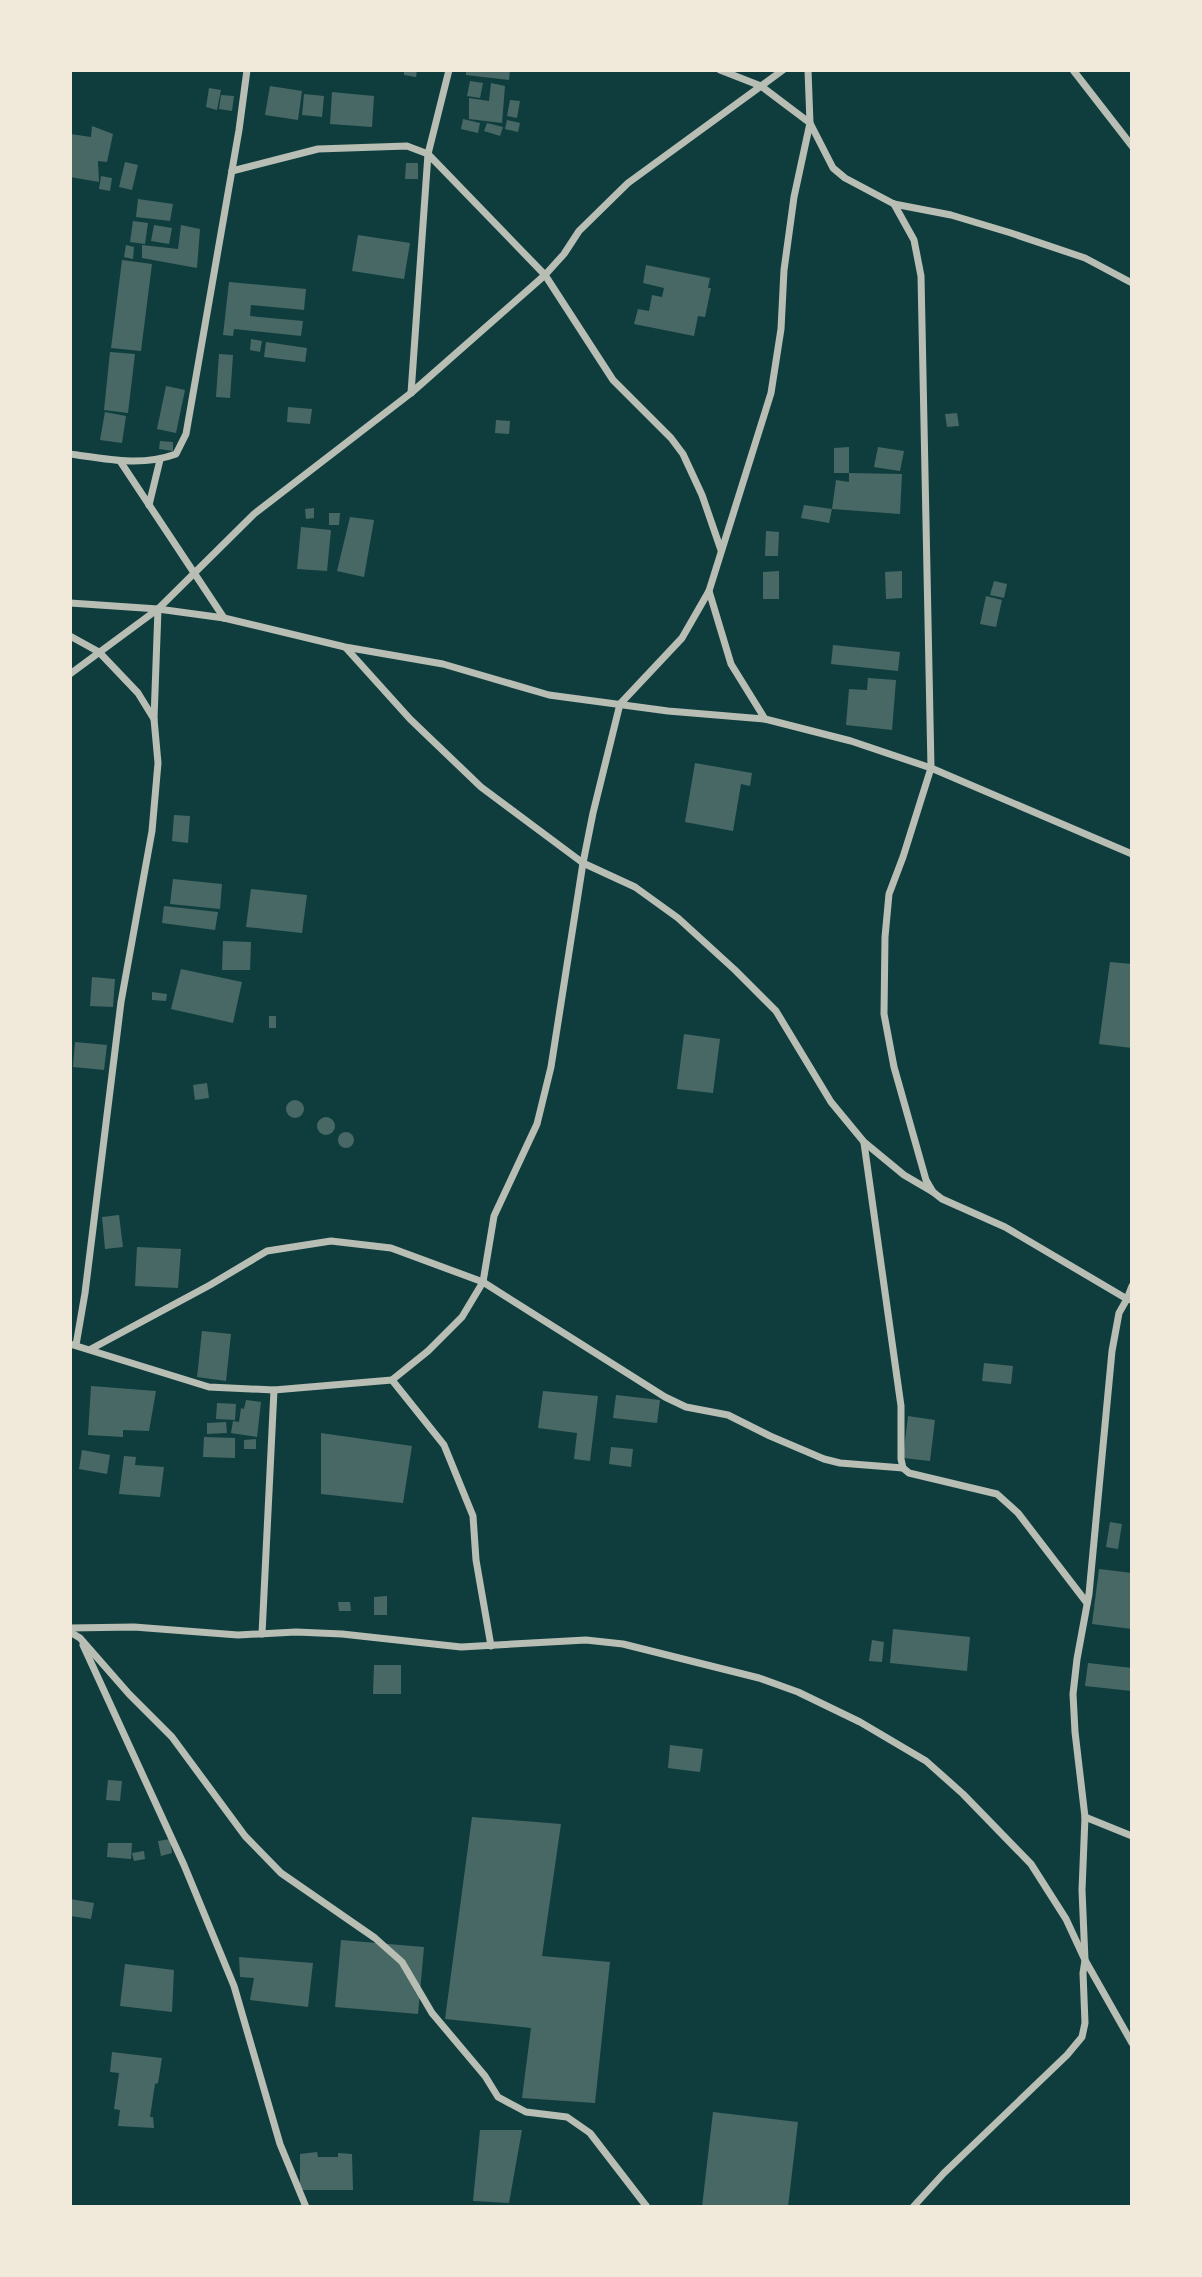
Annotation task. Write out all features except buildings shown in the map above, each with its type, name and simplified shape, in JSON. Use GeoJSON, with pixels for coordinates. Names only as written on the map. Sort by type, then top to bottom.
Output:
{"type":"FeatureCollection","features":[{"type":"Feature","properties":{"kind":"street"},"geometry":{"type":"LineString","coordinates":[[70,454],[120,461],[160,460],[176,454],[186,434],[247,70]]}},
{"type":"Feature","properties":{"kind":"street"},"geometry":{"type":"LineString","coordinates":[[411,393],[428,154],[449,70]]}},
{"type":"Feature","properties":{"kind":"street"},"geometry":{"type":"LineString","coordinates":[[720,70],[761,86],[810,123],[833,168],[845,178],[894,204],[951,215],[1011,233],[1085,258],[1132,284]]}},
{"type":"Feature","properties":{"kind":"street"},"geometry":{"type":"LineString","coordinates":[[70,674],[158,609],[254,514],[411,393],[545,275],[564,254],[579,231],[628,183],[783,70]]}},
{"type":"Feature","properties":{"kind":"street"},"geometry":{"type":"LineString","coordinates":[[158,609],[154,719],[158,763],[152,831],[121,1002],[85,1293],[73,1345],[209,1387],[274,1390],[392,1380],[429,1351],[462,1317],[483,1282],[494,1216],[537,1124],[551,1067],[583,863],[620,704],[682,638],[709,591],[771,393],[781,328],[784,270],[792,209],[810,123],[808,70]]}},
{"type":"Feature","properties":{"kind":"street"},"geometry":{"type":"LineString","coordinates":[[1073,70],[1132,146]]}},
{"type":"Feature","properties":{"kind":"street"},"geometry":{"type":"LineString","coordinates":[[232,171],[318,149],[407,146],[428,154],[545,275],[613,380],[671,438],[683,454],[702,495],[721,550]]}},
{"type":"Feature","properties":{"kind":"street"},"geometry":{"type":"LineString","coordinates":[[894,204],[914,240],[921,276],[931,768],[889,894],[884,937],[884,1014],[894,1066],[926,1180],[933,1192]]}},
{"type":"Feature","properties":{"kind":"street"},"geometry":{"type":"LineString","coordinates":[[149,505],[160,460]]}},
{"type":"Feature","properties":{"kind":"street"},"geometry":{"type":"LineString","coordinates":[[120,461],[224,618]]}},
{"type":"Feature","properties":{"kind":"street"},"geometry":{"type":"LineString","coordinates":[[709,591],[731,664],[765,719]]}},
{"type":"Feature","properties":{"kind":"street"},"geometry":{"type":"LineString","coordinates":[[70,603],[158,609],[224,618],[345,647],[443,664],[549,695],[668,711],[765,719],[851,741],[931,768],[1132,853]]}},
{"type":"Feature","properties":{"kind":"street"},"geometry":{"type":"LineString","coordinates":[[70,636],[99,652],[138,693],[154,719]]}},
{"type":"Feature","properties":{"kind":"street"},"geometry":{"type":"LineString","coordinates":[[345,647],[410,719],[481,788],[583,863],[635,887],[678,918],[776,1011],[831,1102],[863,1142],[942,1199],[1005,1227],[1129,1300]]}},
{"type":"Feature","properties":{"kind":"street"},"geometry":{"type":"LineString","coordinates":[[863,1142],[901,1406],[903,1468]]}},
{"type":"Feature","properties":{"kind":"street"},"geometry":{"type":"LineString","coordinates":[[91,1349],[267,1251],[331,1241],[391,1248],[483,1282],[665,1398],[687,1407],[728,1415],[769,1437],[824,1459],[840,1463],[903,1468],[909,1473],[996,1494],[1018,1513],[1087,1603]]}},
{"type":"Feature","properties":{"kind":"street"},"geometry":{"type":"LineString","coordinates":[[913,2207],[1082,2037],[1085,2023],[1082,1890],[1085,1817],[1073,1694],[1087,1603],[1112,1351],[1119,1313],[1129,1300],[1132,1286]]}},
{"type":"Feature","properties":{"kind":"street"},"geometry":{"type":"LineString","coordinates":[[392,1380],[444,1445],[473,1516],[476,1560],[491,1646]]}},
{"type":"Feature","properties":{"kind":"street"},"geometry":{"type":"LineString","coordinates":[[261,1634],[274,1390]]}},
{"type":"Feature","properties":{"kind":"street"},"geometry":{"type":"LineString","coordinates":[[70,1630],[134,1627],[238,1634],[296,1632],[342,1634],[461,1647],[586,1640],[623,1644],[758,1678],[797,1692],[860,1722],[926,1761],[963,1794],[1031,1864],[1066,1919],[1085,1960],[1132,2043]]}},
{"type":"Feature","properties":{"kind":"street"},"geometry":{"type":"LineString","coordinates":[[70,1630],[172,1737],[245,1836],[281,1873],[375,1938],[402,1962],[432,2013],[485,2076],[498,2097],[526,2112],[567,2117],[590,2133],[647,2207]]}},
{"type":"Feature","properties":{"kind":"street"},"geometry":{"type":"LineString","coordinates":[[80,1638],[184,1865],[234,1986],[280,2144],[306,2207]]}},
{"type":"Feature","properties":{"kind":"street"},"geometry":{"type":"LineString","coordinates":[[1085,1817],[1132,1836]]}}]}
